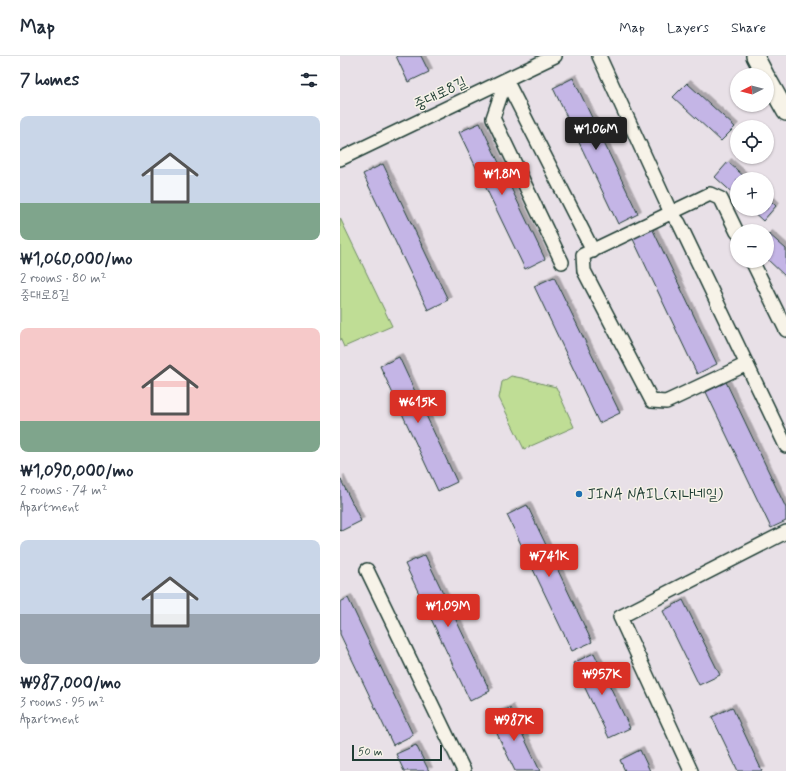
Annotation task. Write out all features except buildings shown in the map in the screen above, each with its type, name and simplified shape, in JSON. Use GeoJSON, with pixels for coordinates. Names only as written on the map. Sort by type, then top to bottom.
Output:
{"type":"FeatureCollection","features":[{"type":"Feature","properties":{"kind":"main road"},"geometry":{"type":"LineString","coordinates":[[755,56],[761,68]]}},
{"type":"Feature","properties":{"kind":"main road"},"geometry":{"type":"LineString","coordinates":[[774,91],[786,112]]}},
{"type":"Feature","properties":{"kind":"street","name":"중대로8길"},"geometry":{"type":"LineString","coordinates":[[340,159],[555,56]]}},
{"type":"Feature","properties":{"kind":"street"},"geometry":{"type":"LineString","coordinates":[[599,56],[671,213],[679,223],[786,446]]}},
{"type":"Feature","properties":{"kind":"street"},"geometry":{"type":"LineString","coordinates":[[506,80],[593,250]]}},
{"type":"Feature","properties":{"kind":"street"},"geometry":{"type":"LineString","coordinates":[[506,80],[493,118],[562,262]]}},
{"type":"Feature","properties":{"kind":"street"},"geometry":{"type":"LineString","coordinates":[[733,224],[721,199],[710,194],[583,255],[584,271],[652,401],[666,402],[747,364]]}},
{"type":"Feature","properties":{"kind":"street"},"geometry":{"type":"LineString","coordinates":[[755,268],[786,330]]}},
{"type":"Feature","properties":{"kind":"street"},"geometry":{"type":"LineString","coordinates":[[691,771],[620,617],[786,532]]}},
{"type":"Feature","properties":{"kind":"street"},"geometry":{"type":"LineString","coordinates":[[367,570],[464,771]]}},
{"type":"Feature","properties":{"kind":"green space"},"geometry":{"type":"Polygon","coordinates":[[[340,218],[392,326],[344,347],[340,338],[340,218]]]}},
{"type":"Feature","properties":{"kind":"green space"},"geometry":{"type":"Polygon","coordinates":[[[511,376],[556,387],[574,427],[524,449],[499,398],[502,382],[511,376]]]}},
{"type":"Feature","properties":{"kind":"place","name":"JINA NAIL(지나네일)"},"geometry":{"type":"Point","coordinates":[579,494]}}]}
